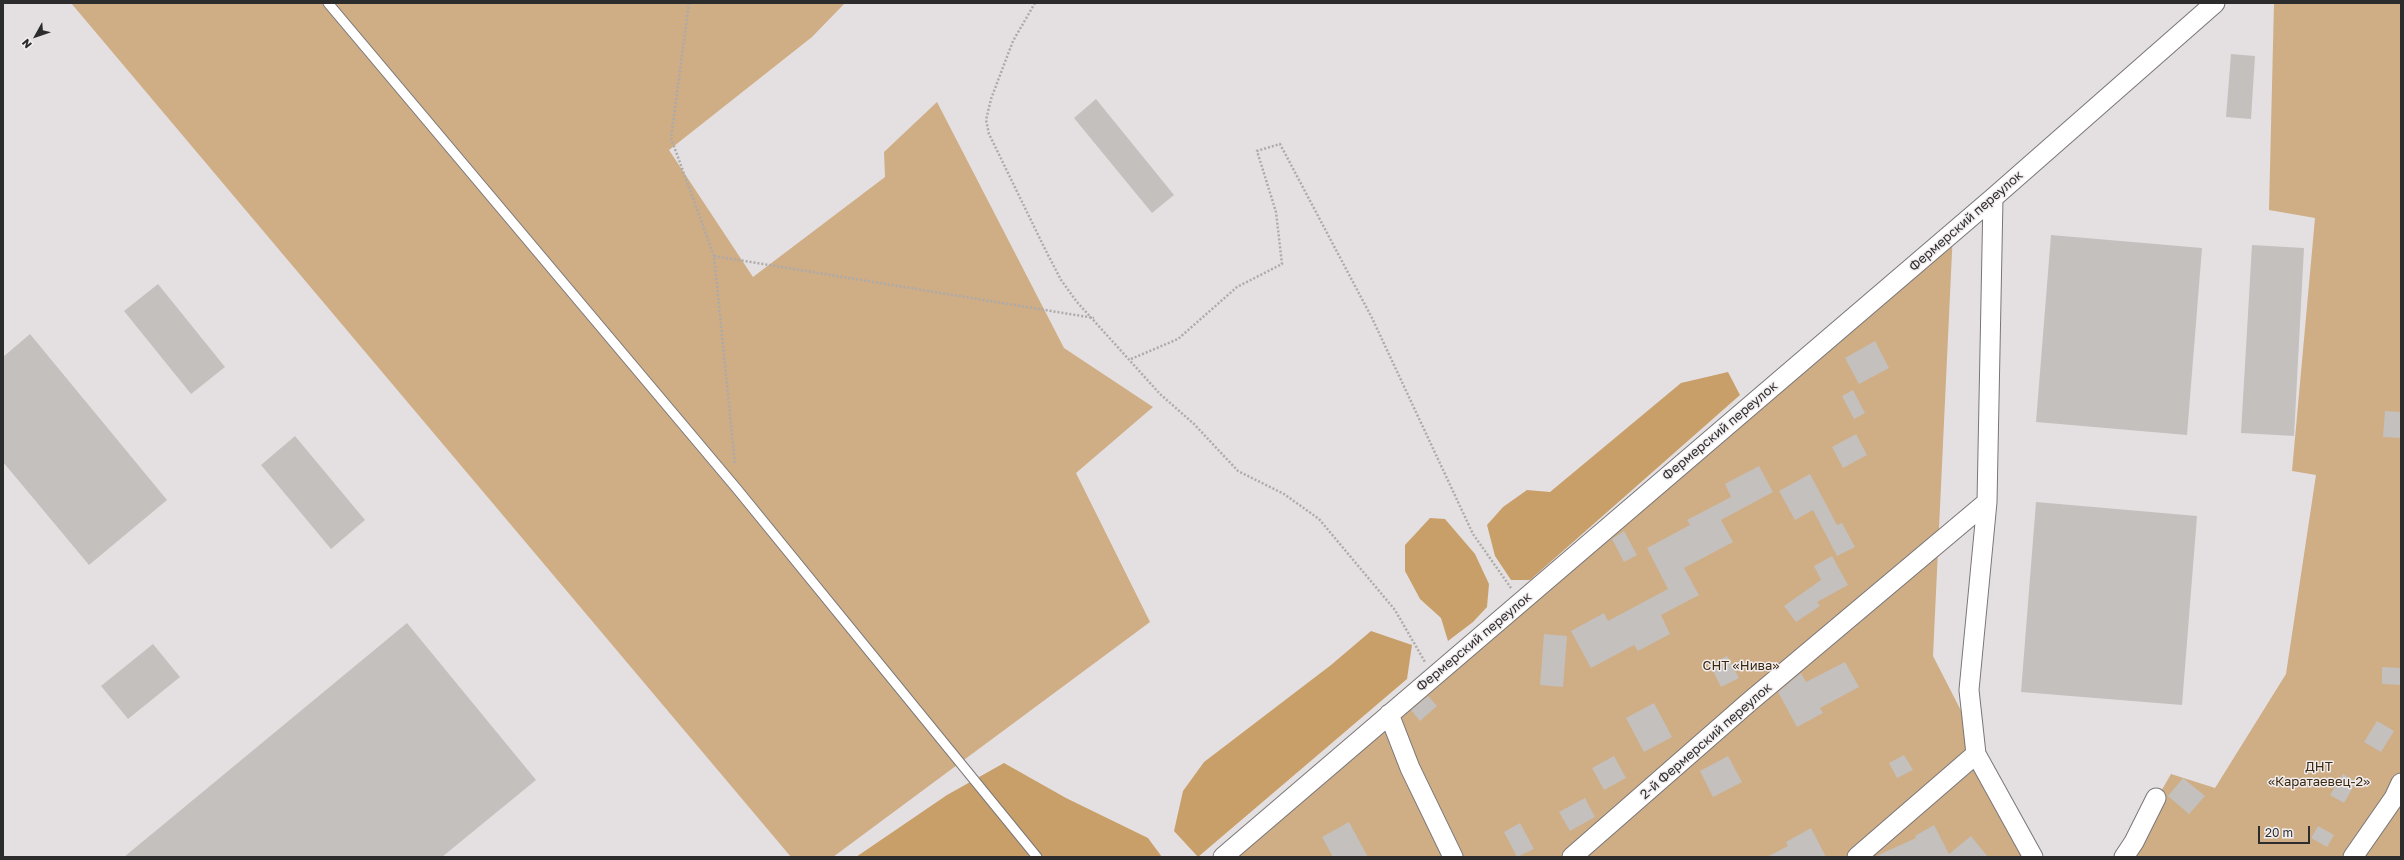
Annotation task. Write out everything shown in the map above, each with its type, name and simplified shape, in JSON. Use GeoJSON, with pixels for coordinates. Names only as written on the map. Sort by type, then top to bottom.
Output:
{"type":"FeatureCollection","features":[{"type":"Feature","properties":{"kind":"street","name":"Фермерский переулок"},"geometry":{"type":"LineString","coordinates":[[1223,857],[1993,198],[2215,3]]}},
{"type":"Feature","properties":{"kind":"street"},"geometry":{"type":"LineString","coordinates":[[1993,198],[1987,502],[1969,690],[1976,754],[2033,857]]}},
{"type":"Feature","properties":{"kind":"street","name":"2-й Фермерский переулок"},"geometry":{"type":"LineString","coordinates":[[1572,857],[1748,703],[1987,502]]}},
{"type":"Feature","properties":{"kind":"street"},"geometry":{"type":"LineString","coordinates":[[1389,714],[1410,768],[1453,857]]}},
{"type":"Feature","properties":{"kind":"street"},"geometry":{"type":"LineString","coordinates":[[1857,857],[1976,754]]}},
{"type":"Feature","properties":{"kind":"street"},"geometry":{"type":"LineString","coordinates":[[2353,857],[2394,798],[2401,783]]}},
{"type":"Feature","properties":{"kind":"street"},"geometry":{"type":"LineString","coordinates":[[2124,857],[2134,842],[2156,798]]}},
{"type":"Feature","properties":{"kind":"lane"},"geometry":{"type":"LineString","coordinates":[[328,3],[737,489],[1037,857]]}},
{"type":"Feature","properties":{"kind":"path"},"geometry":{"type":"LineString","coordinates":[[689,3],[671,138],[714,256],[737,489]]}},
{"type":"Feature","properties":{"kind":"path"},"geometry":{"type":"LineString","coordinates":[[1035,3],[1013,41],[991,99],[986,120],[989,134],[1061,280],[1089,317],[1131,359],[1160,394],[1194,424],[1238,471],[1284,494],[1319,519],[1395,610],[1433,676]]}},
{"type":"Feature","properties":{"kind":"path"},"geometry":{"type":"LineString","coordinates":[[1131,359],[1178,339],[1237,287],[1282,264],[1276,212],[1257,151],[1280,144],[1372,318],[1473,534],[1521,602]]}},
{"type":"Feature","properties":{"kind":"path"},"geometry":{"type":"LineString","coordinates":[[714,256],[1094,318]]}},
{"type":"Feature","properties":{"kind":"green space"},"geometry":{"type":"Polygon","coordinates":[[[71,3],[845,3],[812,37],[669,150],[753,277],[885,177],[884,152],[937,102],[1064,348],[1153,407],[1076,473],[1150,622],[833,857],[791,857],[71,3]]]}},
{"type":"Feature","properties":{"kind":"green space","name":"ДНТ «Каратаевец-2»"},"geometry":{"type":"Polygon","coordinates":[[[2274,3],[2401,3],[2401,857],[2123,857],[2171,774],[2215,788],[2286,674],[2316,475],[2292,471],[2315,218],[2269,210],[2274,3]]]}},
{"type":"Feature","properties":{"kind":"green space","name":"СНТ «Нива»"},"geometry":{"type":"Polygon","coordinates":[[[1953,231],[1933,656],[2036,857],[1225,857],[1953,231]]]}},
{"type":"Feature","properties":{"kind":"shaded area"},"geometry":{"type":"Polygon","coordinates":[[[1728,372],[1740,395],[1530,580],[1511,580],[1495,556],[1487,525],[1503,507],[1527,490],[1550,492],[1681,383],[1728,372]]]}},
{"type":"Feature","properties":{"kind":"shaded area"},"geometry":{"type":"Polygon","coordinates":[[[1430,518],[1445,519],[1475,554],[1489,584],[1487,607],[1473,622],[1448,641],[1441,618],[1420,599],[1405,571],[1405,545],[1430,518]]]}},
{"type":"Feature","properties":{"kind":"shaded area"},"geometry":{"type":"Polygon","coordinates":[[[1371,631],[1412,645],[1407,679],[1198,857],[1174,831],[1183,791],[1204,762],[1331,665],[1371,631]]]}},
{"type":"Feature","properties":{"kind":"shaded area"},"geometry":{"type":"Polygon","coordinates":[[[1004,763],[1066,798],[1148,838],[1162,857],[856,857],[947,795],[1004,763]]]}},
{"type":"Feature","properties":{"kind":"building"},"geometry":{"type":"Polygon","coordinates":[[[2231,54],[2255,56],[2251,119],[2226,117],[2231,54]]]}},
{"type":"Feature","properties":{"kind":"building"},"geometry":{"type":"Polygon","coordinates":[[[1096,99],[1174,195],[1152,213],[1074,118],[1096,99]]]}},
{"type":"Feature","properties":{"kind":"building"},"geometry":{"type":"Polygon","coordinates":[[[2051,235],[2202,248],[2187,435],[2036,422],[2051,235]]]}},
{"type":"Feature","properties":{"kind":"building"},"geometry":{"type":"Polygon","coordinates":[[[2252,245],[2304,248],[2294,436],[2241,433],[2252,245]]]}},
{"type":"Feature","properties":{"kind":"building"},"geometry":{"type":"Polygon","coordinates":[[[158,284],[225,367],[191,394],[124,311],[158,284]]]}},
{"type":"Feature","properties":{"kind":"building"},"geometry":{"type":"Polygon","coordinates":[[[30,334],[167,500],[89,565],[3,462],[3,357],[30,334]]]}},
{"type":"Feature","properties":{"kind":"building"},"geometry":{"type":"Polygon","coordinates":[[[1875,341],[1889,368],[1859,384],[1845,358],[1875,341]]]}},
{"type":"Feature","properties":{"kind":"building"},"geometry":{"type":"Polygon","coordinates":[[[1853,390],[1865,413],[1854,419],[1842,396],[1853,390]]]}},
{"type":"Feature","properties":{"kind":"building"},"geometry":{"type":"Polygon","coordinates":[[[2385,411],[2401,412],[2401,438],[2383,437],[2385,411]]]}},
{"type":"Feature","properties":{"kind":"building"},"geometry":{"type":"Polygon","coordinates":[[[1856,434],[1867,455],[1843,468],[1832,447],[1856,434]]]}},
{"type":"Feature","properties":{"kind":"building"},"geometry":{"type":"Polygon","coordinates":[[[295,436],[365,520],[331,549],[261,465],[295,436]]]}},
{"type":"Feature","properties":{"kind":"building"},"geometry":{"type":"Polygon","coordinates":[[[1759,466],[1773,492],[1721,520],[1733,542],[1684,568],[1699,595],[1661,615],[1670,634],[1638,651],[1634,645],[1591,668],[1571,631],[1604,613],[1608,621],[1668,589],[1647,548],[1690,525],[1687,520],[1731,497],[1725,484],[1759,466]]]}},
{"type":"Feature","properties":{"kind":"building"},"geometry":{"type":"Polygon","coordinates":[[[1810,474],[1837,525],[1842,523],[1855,547],[1837,556],[1813,510],[1795,520],[1779,491],[1810,474]]]}},
{"type":"Feature","properties":{"kind":"building"},"geometry":{"type":"Polygon","coordinates":[[[2036,502],[2197,516],[2182,705],[2021,692],[2036,502]]]}},
{"type":"Feature","properties":{"kind":"building"},"geometry":{"type":"Polygon","coordinates":[[[1624,531],[1637,555],[1624,562],[1612,539],[1624,531]]]}},
{"type":"Feature","properties":{"kind":"building"},"geometry":{"type":"Polygon","coordinates":[[[1832,556],[1848,585],[1817,602],[1820,606],[1796,622],[1784,606],[1821,580],[1814,566],[1832,556]]]}},
{"type":"Feature","properties":{"kind":"building"},"geometry":{"type":"Polygon","coordinates":[[[407,623],[536,780],[442,857],[124,857],[407,623]]]}},
{"type":"Feature","properties":{"kind":"building"},"geometry":{"type":"Polygon","coordinates":[[[1544,634],[1567,636],[1563,687],[1540,685],[1544,634]]]}},
{"type":"Feature","properties":{"kind":"building"},"geometry":{"type":"Polygon","coordinates":[[[153,644],[180,677],[128,719],[101,686],[153,644]]]}},
{"type":"Feature","properties":{"kind":"building"},"geometry":{"type":"Polygon","coordinates":[[[1727,656],[1739,678],[1721,687],[1710,665],[1727,656]]]}},
{"type":"Feature","properties":{"kind":"building"},"geometry":{"type":"Polygon","coordinates":[[[1845,662],[1859,687],[1820,708],[1823,713],[1797,727],[1778,692],[1801,673],[1806,682],[1845,662]]]}},
{"type":"Feature","properties":{"kind":"building"},"geometry":{"type":"Polygon","coordinates":[[[2382,667],[2401,668],[2401,685],[2382,684],[2382,667]]]}},
{"type":"Feature","properties":{"kind":"building"},"geometry":{"type":"Polygon","coordinates":[[[1428,696],[1437,706],[1420,721],[1411,710],[1428,696]]]}},
{"type":"Feature","properties":{"kind":"building"},"geometry":{"type":"Polygon","coordinates":[[[1654,703],[1672,737],[1644,752],[1626,718],[1654,703]]]}},
{"type":"Feature","properties":{"kind":"building"},"geometry":{"type":"Polygon","coordinates":[[[2377,721],[2394,731],[2381,752],[2364,742],[2377,721]]]}},
{"type":"Feature","properties":{"kind":"building"},"geometry":{"type":"Polygon","coordinates":[[[1904,755],[1913,770],[1897,778],[1889,763],[1904,755]]]}},
{"type":"Feature","properties":{"kind":"building"},"geometry":{"type":"Polygon","coordinates":[[[1614,756],[1626,778],[1604,790],[1592,768],[1614,756]]]}},
{"type":"Feature","properties":{"kind":"building"},"geometry":{"type":"Polygon","coordinates":[[[1728,756],[1742,782],[1713,797],[1700,771],[1728,756]]]}},
{"type":"Feature","properties":{"kind":"building"},"geometry":{"type":"Polygon","coordinates":[[[2343,774],[2356,782],[2344,803],[2330,795],[2343,774]]]}},
{"type":"Feature","properties":{"kind":"building"},"geometry":{"type":"Polygon","coordinates":[[[2183,778],[2205,796],[2189,814],[2168,796],[2183,778]]]}},
{"type":"Feature","properties":{"kind":"building"},"geometry":{"type":"Polygon","coordinates":[[[1585,798],[1595,817],[1570,831],[1559,812],[1585,798]]]}},
{"type":"Feature","properties":{"kind":"building"},"geometry":{"type":"Polygon","coordinates":[[[1349,822],[1368,857],[1333,857],[1322,837],[1349,822]]]}},
{"type":"Feature","properties":{"kind":"building"},"geometry":{"type":"Polygon","coordinates":[[[1520,823],[1534,849],[1517,857],[1504,832],[1520,823]]]}},
{"type":"Feature","properties":{"kind":"building"},"geometry":{"type":"Polygon","coordinates":[[[1934,825],[1949,854],[1971,836],[1988,857],[1874,857],[1916,838],[1915,836],[1934,825]]]}},
{"type":"Feature","properties":{"kind":"building"},"geometry":{"type":"Polygon","coordinates":[[[2318,826],[2334,835],[2327,847],[2311,838],[2318,826]]]}},
{"type":"Feature","properties":{"kind":"building"},"geometry":{"type":"Polygon","coordinates":[[[1811,828],[1826,857],[1767,857],[1788,846],[1786,842],[1811,828]]]}}]}
